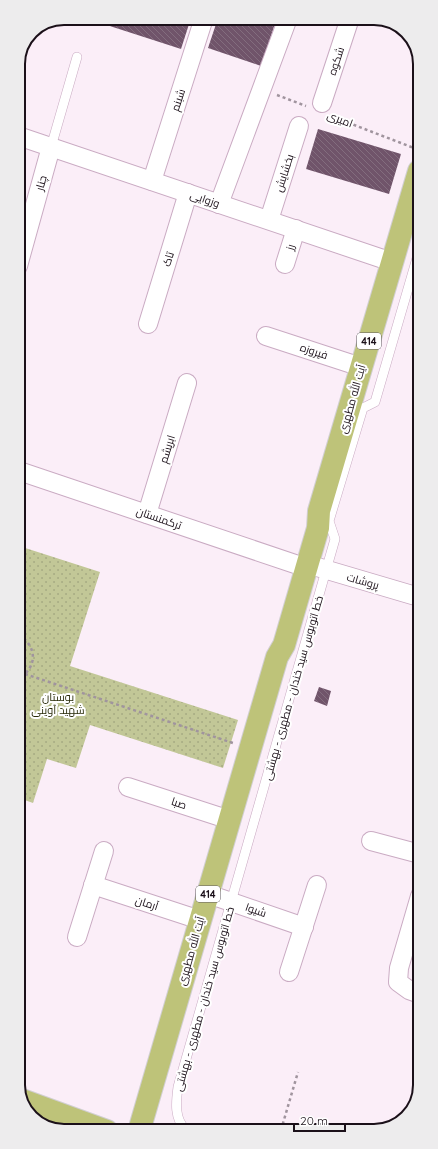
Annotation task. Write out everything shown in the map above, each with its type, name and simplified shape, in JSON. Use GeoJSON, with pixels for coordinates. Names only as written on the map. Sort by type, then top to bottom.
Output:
{"type":"FeatureCollection","features":[{"type":"Feature","properties":{"kind":"main road","name":"آیت الله مطهری"},"geometry":{"type":"LineString","coordinates":[[141,1124],[277,657],[276,643],[311,567],[310,526],[319,511],[413,191]]}},
{"type":"Feature","properties":{"kind":"main road"},"geometry":{"type":"LineString","coordinates":[[30,1103],[88,1124]]}},
{"type":"Feature","properties":{"kind":"street","name":"شبنم"},"geometry":{"type":"LineString","coordinates":[[152,181],[202,25]]}},
{"type":"Feature","properties":{"kind":"street"},"geometry":{"type":"LineString","coordinates":[[218,204],[285,25]]}},
{"type":"Feature","properties":{"kind":"street","name":"شکوه"},"geometry":{"type":"LineString","coordinates":[[320,109],[348,25]]}},
{"type":"Feature","properties":{"kind":"street","name":"بخشایش"},"geometry":{"type":"LineString","coordinates":[[268,220],[299,126]]}},
{"type":"Feature","properties":{"kind":"street","name":"وزوایی"},"geometry":{"type":"LineString","coordinates":[[25,138],[392,262]]}},
{"type":"Feature","properties":{"kind":"street","name":"چنار"},"geometry":{"type":"LineString","coordinates":[[25,241],[51,147]]}},
{"type":"Feature","properties":{"kind":"street","name":"تاک"},"geometry":{"type":"LineString","coordinates":[[148,324],[188,193]]}},
{"type":"Feature","properties":{"kind":"street","name":"رز"},"geometry":{"type":"LineString","coordinates":[[285,264],[296,230]]}},
{"type":"Feature","properties":{"kind":"street","name":"فیروزه"},"geometry":{"type":"LineString","coordinates":[[266,336],[361,367]]}},
{"type":"Feature","properties":{"kind":"street","name":"ابریشم"},"geometry":{"type":"LineString","coordinates":[[147,514],[187,383]]}},
{"type":"Feature","properties":{"kind":"street","name":"ترکمنستان"},"geometry":{"type":"LineString","coordinates":[[25,473],[311,567]]}},
{"type":"Feature","properties":{"kind":"street","name":"پروشات"},"geometry":{"type":"LineString","coordinates":[[311,567],[413,595]]}},
{"type":"Feature","properties":{"kind":"street","name":"صبا"},"geometry":{"type":"LineString","coordinates":[[128,787],[230,820]]}},
{"type":"Feature","properties":{"kind":"street"},"geometry":{"type":"LineString","coordinates":[[371,841],[413,852]]}},
{"type":"Feature","properties":{"kind":"street"},"geometry":{"type":"LineString","coordinates":[[77,937],[104,851]]}},
{"type":"Feature","properties":{"kind":"street","name":"آرمان"},"geometry":{"type":"LineString","coordinates":[[93,885],[200,920]]}},
{"type":"Feature","properties":{"kind":"street"},"geometry":{"type":"LineString","coordinates":[[289,972],[317,885]]}},
{"type":"Feature","properties":{"kind":"street","name":"شیوا"},"geometry":{"type":"LineString","coordinates":[[208,894],[304,927]]}},
{"type":"Feature","properties":{"kind":"street"},"geometry":{"type":"LineString","coordinates":[[413,919],[398,968],[398,982],[413,991]]}},
{"type":"Feature","properties":{"kind":"lane"},"geometry":{"type":"LineString","coordinates":[[51,147],[77,57]]}},
{"type":"Feature","properties":{"kind":"lane","name":"خط اتوبوس سید خندان - مطهری - بهشتی"},"geometry":{"type":"LineString","coordinates":[[180,1124],[176,1099],[178,1087],[231,902],[311,567],[335,539],[329,521],[363,408],[375,402],[413,272]]}},
{"type":"Feature","properties":{"kind":"path","name":"امیری"},"geometry":{"type":"LineString","coordinates":[[262,89],[320,109],[413,148]]}},
{"type":"Feature","properties":{"kind":"path"},"geometry":{"type":"LineString","coordinates":[[25,640],[32,649],[33,658],[31,667],[25,674],[250,749]]}},
{"type":"Feature","properties":{"kind":"path"},"geometry":{"type":"LineString","coordinates":[[283,1124],[298,1072]]}},
{"type":"Feature","properties":{"kind":"green space","name":"بوستان شهید آوینی"},"geometry":{"type":"Polygon","coordinates":[[[25,548],[100,572],[70,666],[238,720],[223,768],[90,725],[76,768],[47,759],[33,803],[25,800],[25,548]]]}},
{"type":"Feature","properties":{"kind":"building"},"geometry":{"type":"Polygon","coordinates":[[[107,25],[189,25],[181,49],[107,25]]]}},
{"type":"Feature","properties":{"kind":"building"},"geometry":{"type":"Polygon","coordinates":[[[216,25],[275,25],[261,66],[208,48],[216,25]]]}},
{"type":"Feature","properties":{"kind":"building"},"geometry":{"type":"Polygon","coordinates":[[[318,129],[401,154],[389,194],[306,169],[318,129]]]}},
{"type":"Feature","properties":{"kind":"building"},"geometry":{"type":"Polygon","coordinates":[[[319,687],[331,691],[327,706],[314,701],[319,687]]]}}]}
